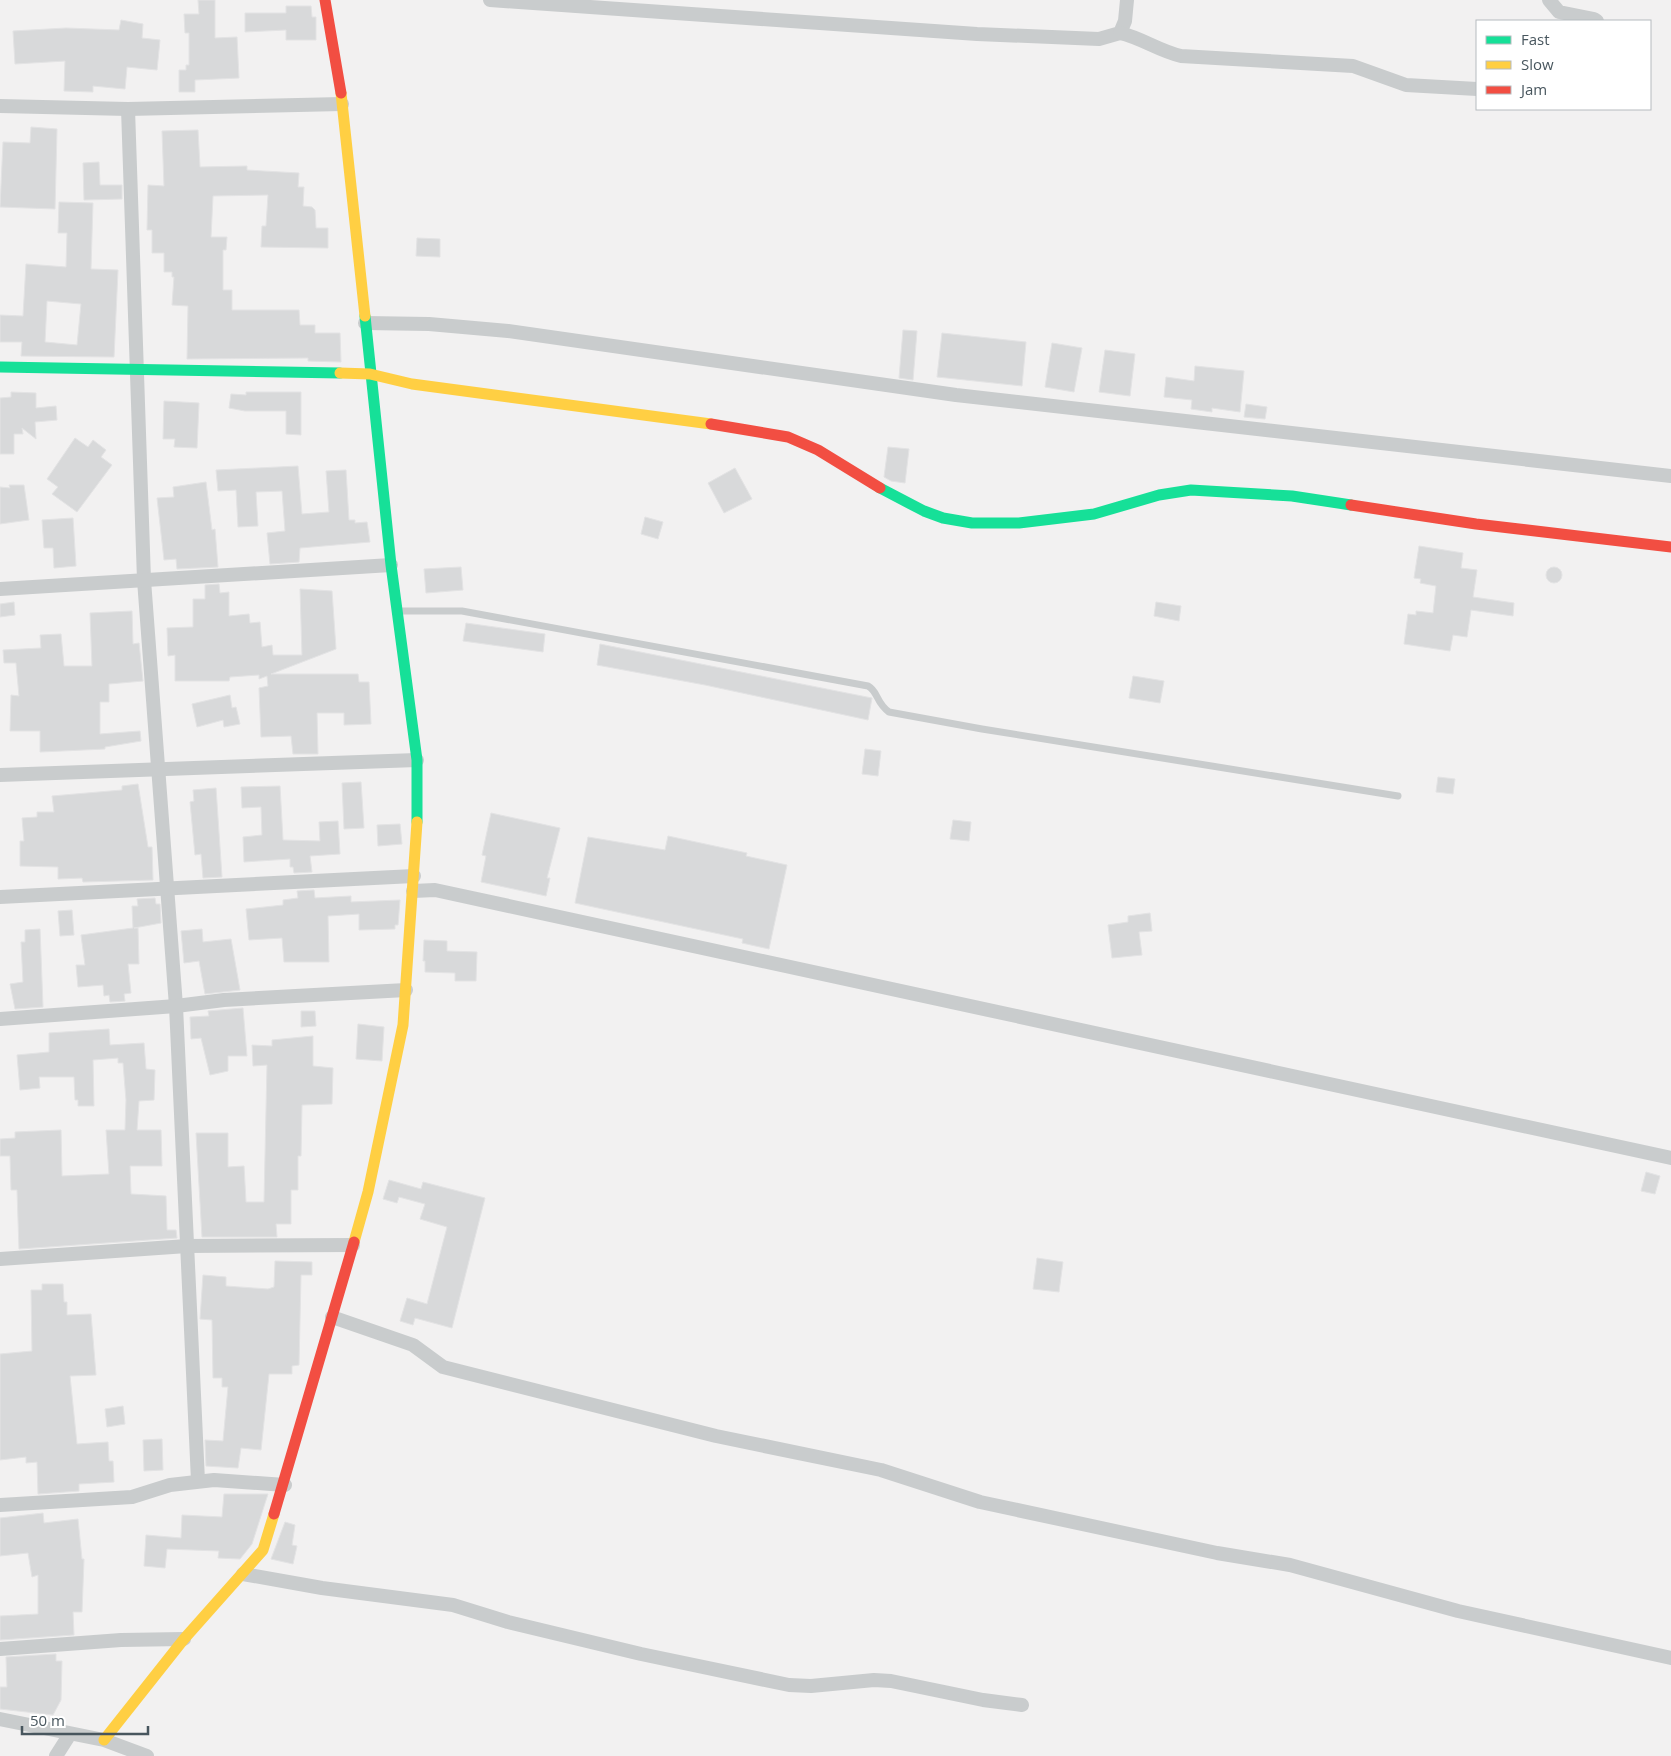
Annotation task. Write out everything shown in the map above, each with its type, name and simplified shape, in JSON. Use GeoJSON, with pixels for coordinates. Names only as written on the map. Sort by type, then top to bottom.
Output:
{"type":"FeatureCollection","features":[{"type":"Feature","properties":{"kind":"street"},"geometry":{"type":"LineString","coordinates":[[104,1740],[184,1639],[263,1550],[285,1485],[368,1192],[398,1056],[406,990],[414,876],[417,760],[398,611],[390,566],[342,104],[334,44],[324,0]]}},
{"type":"Feature","properties":{"kind":"street"},"geometry":{"type":"LineString","coordinates":[[490,0],[977,34],[1099,39],[1120,33],[1139,38],[1155,48],[1181,56],[1353,66],[1406,85],[1476,89]]}},
{"type":"Feature","properties":{"kind":"street"},"geometry":{"type":"LineString","coordinates":[[1120,33],[1125,21],[1128,0]]}},
{"type":"Feature","properties":{"kind":"street"},"geometry":{"type":"LineString","coordinates":[[1549,0],[1550,4],[1559,12],[1594,18],[1595,20]]}},
{"type":"Feature","properties":{"kind":"street"},"geometry":{"type":"LineString","coordinates":[[0,106],[128,108],[342,104]]}},
{"type":"Feature","properties":{"kind":"street"},"geometry":{"type":"LineString","coordinates":[[128,108],[144,580],[160,770],[176,1006],[198,1481]]}},
{"type":"Feature","properties":{"kind":"street"},"geometry":{"type":"LineString","coordinates":[[365,323],[429,324],[508,331],[956,395],[1671,476]]}},
{"type":"Feature","properties":{"kind":"street"},"geometry":{"type":"LineString","coordinates":[[0,367],[370,374],[412,384],[740,428],[788,437],[818,450],[891,495],[924,511],[943,518],[972,523],[1019,523],[1094,514],[1159,495],[1191,490],[1292,496],[1476,524],[1671,547]]}},
{"type":"Feature","properties":{"kind":"street"},"geometry":{"type":"LineString","coordinates":[[0,589],[390,566]]}},
{"type":"Feature","properties":{"kind":"street"},"geometry":{"type":"LineString","coordinates":[[0,775],[417,760]]}},
{"type":"Feature","properties":{"kind":"street"},"geometry":{"type":"LineString","coordinates":[[0,897],[414,876]]}},
{"type":"Feature","properties":{"kind":"street"},"geometry":{"type":"LineString","coordinates":[[413,890],[435,890],[1671,1158]]}},
{"type":"Feature","properties":{"kind":"street"},"geometry":{"type":"LineString","coordinates":[[0,1019],[176,1006],[224,1000],[406,990]]}},
{"type":"Feature","properties":{"kind":"street"},"geometry":{"type":"LineString","coordinates":[[0,1259],[187,1246],[353,1245]]}},
{"type":"Feature","properties":{"kind":"street"},"geometry":{"type":"LineString","coordinates":[[332,1317],[413,1345],[443,1367],[716,1436],[881,1470],[997,1506],[1217,1553],[1290,1565],[1458,1611],[1671,1658]]}},
{"type":"Feature","properties":{"kind":"street"},"geometry":{"type":"LineString","coordinates":[[0,1505],[132,1497],[170,1485],[198,1481],[232,1481],[285,1485]]}},
{"type":"Feature","properties":{"kind":"street"},"geometry":{"type":"LineString","coordinates":[[243,1574],[322,1588],[452,1605],[555,1634],[789,1685],[811,1686],[874,1680],[891,1681],[983,1700],[1022,1705]]}},
{"type":"Feature","properties":{"kind":"street"},"geometry":{"type":"LineString","coordinates":[[0,1649],[122,1640],[184,1639]]}},
{"type":"Feature","properties":{"kind":"street"},"geometry":{"type":"LineString","coordinates":[[0,1719],[104,1740],[147,1756]]}},
{"type":"Feature","properties":{"kind":"street"},"geometry":{"type":"LineString","coordinates":[[56,1756],[70,1734]]}},
{"type":"Feature","properties":{"kind":"lane"},"geometry":{"type":"LineString","coordinates":[[398,611],[462,611],[752,663],[868,686],[873,689],[881,706],[889,712],[1398,796]]}},
{"type":"Feature","properties":{"kind":"building"},"geometry":{"type":"Polygon","coordinates":[[[198,0],[215,0],[215,38],[237,37],[239,78],[195,80],[195,92],[179,92],[179,70],[186,70],[186,65],[189,65],[189,33],[185,33],[184,14],[199,14],[198,0]]]}},
{"type":"Feature","properties":{"kind":"building"},"geometry":{"type":"Polygon","coordinates":[[[286,6],[311,6],[312,17],[316,17],[316,40],[286,40],[286,30],[245,32],[245,13],[286,13],[286,6]]]}},
{"type":"Feature","properties":{"kind":"building"},"geometry":{"type":"Polygon","coordinates":[[[121,20],[143,24],[142,38],[160,40],[157,70],[127,67],[125,89],[93,86],[93,92],[64,91],[65,61],[15,64],[13,31],[66,28],[119,30],[121,20]]]}},
{"type":"Feature","properties":{"kind":"building"},"geometry":{"type":"Polygon","coordinates":[[[31,127],[57,129],[55,209],[0,207],[3,142],[30,143],[31,127]]]}},
{"type":"Feature","properties":{"kind":"building"},"geometry":{"type":"Polygon","coordinates":[[[198,130],[200,167],[247,166],[247,170],[299,173],[298,187],[304,187],[303,206],[312,207],[315,210],[316,228],[328,228],[328,248],[261,247],[262,226],[266,226],[268,195],[213,196],[211,237],[227,237],[226,250],[223,250],[223,290],[232,290],[232,310],[299,310],[300,325],[315,325],[315,333],[340,333],[341,362],[308,361],[308,358],[187,359],[188,306],[172,305],[174,277],[172,277],[172,272],[164,272],[164,253],[152,253],[152,230],[147,230],[148,185],[164,186],[162,131],[198,130]]]}},
{"type":"Feature","properties":{"kind":"building"},"geometry":{"type":"Polygon","coordinates":[[[99,162],[100,185],[122,185],[122,199],[84,200],[83,163],[99,162]]]}},
{"type":"Feature","properties":{"kind":"building"},"geometry":{"type":"Polygon","coordinates":[[[59,202],[93,203],[91,269],[118,270],[114,357],[21,356],[22,342],[0,342],[0,315],[23,316],[26,264],[66,267],[67,233],[58,233],[59,202]],[[47,301],[45,342],[77,345],[81,304],[47,301]]]}},
{"type":"Feature","properties":{"kind":"building"},"geometry":{"type":"Polygon","coordinates":[[[417,238],[440,239],[440,257],[416,256],[417,238]]]}},
{"type":"Feature","properties":{"kind":"building"},"geometry":{"type":"Polygon","coordinates":[[[903,330],[917,331],[913,380],[899,378],[903,330]]]}},
{"type":"Feature","properties":{"kind":"building"},"geometry":{"type":"Polygon","coordinates":[[[942,333],[1026,342],[1022,386],[937,377],[942,333]]]}},
{"type":"Feature","properties":{"kind":"building"},"geometry":{"type":"Polygon","coordinates":[[[1052,343],[1082,348],[1074,392],[1045,387],[1052,343]]]}},
{"type":"Feature","properties":{"kind":"building"},"geometry":{"type":"Polygon","coordinates":[[[1105,350],[1135,354],[1130,396],[1099,392],[1105,350]]]}},
{"type":"Feature","properties":{"kind":"building"},"geometry":{"type":"Polygon","coordinates":[[[1195,366],[1244,371],[1240,412],[1212,408],[1212,412],[1191,409],[1192,400],[1164,397],[1166,377],[1194,381],[1195,366]]]}},
{"type":"Feature","properties":{"kind":"building"},"geometry":{"type":"Polygon","coordinates":[[[11,392],[36,393],[36,408],[56,406],[57,420],[35,422],[36,439],[22,428],[23,434],[14,434],[14,454],[0,454],[0,398],[11,397],[11,392]]]}},
{"type":"Feature","properties":{"kind":"building"},"geometry":{"type":"Polygon","coordinates":[[[246,392],[301,392],[301,435],[286,434],[286,411],[245,411],[229,408],[231,394],[246,395],[246,392]]]}},
{"type":"Feature","properties":{"kind":"building"},"geometry":{"type":"Polygon","coordinates":[[[164,401],[199,403],[197,448],[174,447],[175,439],[163,439],[164,401]]]}},
{"type":"Feature","properties":{"kind":"building"},"geometry":{"type":"Polygon","coordinates":[[[1246,404],[1267,407],[1265,419],[1244,417],[1246,404]]]}},
{"type":"Feature","properties":{"kind":"building"},"geometry":{"type":"Polygon","coordinates":[[[75,438],[88,447],[93,440],[106,450],[101,457],[112,465],[77,512],[52,494],[58,487],[47,479],[75,438]]]}},
{"type":"Feature","properties":{"kind":"building"},"geometry":{"type":"Polygon","coordinates":[[[888,447],[909,449],[905,483],[891,481],[884,477],[888,447]]]}},
{"type":"Feature","properties":{"kind":"building"},"geometry":{"type":"Polygon","coordinates":[[[298,466],[302,514],[329,512],[326,471],[346,470],[349,520],[355,520],[355,523],[367,522],[370,542],[300,548],[299,562],[270,564],[267,533],[285,531],[282,491],[256,492],[258,526],[238,527],[236,490],[218,491],[216,470],[298,466]]]}},
{"type":"Feature","properties":{"kind":"building"},"geometry":{"type":"Polygon","coordinates":[[[735,468],[752,499],[724,513],[708,483],[735,468]]]}},
{"type":"Feature","properties":{"kind":"building"},"geometry":{"type":"Polygon","coordinates":[[[206,482],[212,530],[215,529],[218,567],[177,569],[176,559],[164,560],[157,498],[174,497],[173,487],[206,482]]]}},
{"type":"Feature","properties":{"kind":"building"},"geometry":{"type":"Polygon","coordinates":[[[9,485],[24,485],[29,520],[0,524],[0,487],[10,488],[9,485]]]}},
{"type":"Feature","properties":{"kind":"building"},"geometry":{"type":"Polygon","coordinates":[[[645,517],[663,522],[658,539],[641,534],[645,517]]]}},
{"type":"Feature","properties":{"kind":"building"},"geometry":{"type":"Polygon","coordinates":[[[73,518],[76,566],[54,568],[53,548],[44,548],[42,520],[73,518]]]}},
{"type":"Feature","properties":{"kind":"building"},"geometry":{"type":"Polygon","coordinates":[[[1419,546],[1463,553],[1461,568],[1477,570],[1473,597],[1514,603],[1513,616],[1471,610],[1467,637],[1453,635],[1450,651],[1404,644],[1408,614],[1416,615],[1416,611],[1433,613],[1436,586],[1420,583],[1421,579],[1414,578],[1419,546]]]}},
{"type":"Feature","properties":{"kind":"building"},"geometry":{"type":"Polygon","coordinates":[[[461,567],[463,590],[426,593],[424,569],[461,567]]]}},
{"type":"Feature","properties":{"kind":"building"},"geometry":{"type":"Polygon","coordinates":[[[1554,567],[1560,569],[1562,575],[1560,581],[1554,583],[1548,581],[1546,575],[1548,569],[1554,567]]]}},
{"type":"Feature","properties":{"kind":"building"},"geometry":{"type":"Polygon","coordinates":[[[219,584],[220,593],[229,592],[229,616],[249,614],[250,623],[260,622],[262,647],[272,645],[273,655],[302,655],[300,589],[332,591],[336,649],[271,674],[358,674],[359,682],[369,682],[371,724],[344,725],[344,713],[317,713],[318,754],[293,754],[291,736],[261,737],[259,688],[268,686],[267,676],[259,679],[259,675],[230,677],[229,681],[175,681],[175,655],[168,656],[167,628],[193,627],[193,599],[205,599],[205,585],[219,584]]]}},
{"type":"Feature","properties":{"kind":"building"},"geometry":{"type":"Polygon","coordinates":[[[14,602],[15,615],[0,617],[0,604],[14,602]]]}},
{"type":"Feature","properties":{"kind":"building"},"geometry":{"type":"Polygon","coordinates":[[[1156,602],[1181,606],[1179,621],[1154,616],[1156,602]]]}},
{"type":"Feature","properties":{"kind":"building"},"geometry":{"type":"Polygon","coordinates":[[[132,611],[133,644],[139,643],[143,681],[109,684],[109,702],[100,702],[100,734],[140,731],[141,741],[105,747],[105,749],[40,752],[40,731],[10,731],[11,695],[19,696],[16,663],[4,663],[3,650],[41,648],[40,635],[61,634],[64,666],[92,666],[90,613],[132,611]]]}},
{"type":"Feature","properties":{"kind":"building"},"geometry":{"type":"Polygon","coordinates":[[[466,623],[545,634],[543,652],[463,641],[466,623]]]}},
{"type":"Feature","properties":{"kind":"building"},"geometry":{"type":"Polygon","coordinates":[[[600,644],[872,698],[868,720],[705,685],[597,665],[600,644]]]}},
{"type":"Feature","properties":{"kind":"building"},"geometry":{"type":"Polygon","coordinates":[[[1133,676],[1164,681],[1160,703],[1129,698],[1133,676]]]}},
{"type":"Feature","properties":{"kind":"building"},"geometry":{"type":"Polygon","coordinates":[[[230,695],[232,708],[236,707],[240,724],[224,727],[223,720],[197,727],[192,704],[230,695]]]}},
{"type":"Feature","properties":{"kind":"building"},"geometry":{"type":"Polygon","coordinates":[[[865,749],[881,751],[878,776],[862,774],[865,749]]]}},
{"type":"Feature","properties":{"kind":"building"},"geometry":{"type":"Polygon","coordinates":[[[1438,777],[1455,779],[1453,794],[1436,792],[1438,777]]]}},
{"type":"Feature","properties":{"kind":"building"},"geometry":{"type":"Polygon","coordinates":[[[361,782],[364,828],[344,829],[342,783],[361,782]]]}},
{"type":"Feature","properties":{"kind":"building"},"geometry":{"type":"Polygon","coordinates":[[[138,784],[148,847],[152,847],[153,880],[83,882],[82,878],[58,879],[58,867],[20,866],[20,841],[24,841],[22,818],[37,817],[37,812],[54,812],[52,796],[122,790],[122,786],[138,784]]]}},
{"type":"Feature","properties":{"kind":"building"},"geometry":{"type":"Polygon","coordinates":[[[280,786],[283,840],[320,841],[319,822],[338,821],[340,854],[310,856],[312,872],[294,873],[293,867],[290,867],[290,859],[244,862],[243,837],[262,835],[261,807],[242,808],[241,787],[280,786]]]}},
{"type":"Feature","properties":{"kind":"building"},"geometry":{"type":"Polygon","coordinates":[[[216,788],[222,877],[203,878],[201,854],[195,855],[190,802],[194,801],[193,790],[216,788]]]}},
{"type":"Feature","properties":{"kind":"building"},"geometry":{"type":"Polygon","coordinates":[[[491,813],[560,828],[547,878],[550,878],[546,896],[481,882],[486,856],[482,855],[491,813]]]}},
{"type":"Feature","properties":{"kind":"building"},"geometry":{"type":"Polygon","coordinates":[[[953,820],[971,822],[969,841],[950,839],[953,820]]]}},
{"type":"Feature","properties":{"kind":"building"},"geometry":{"type":"Polygon","coordinates":[[[400,824],[402,844],[378,846],[377,825],[400,824]]]}},
{"type":"Feature","properties":{"kind":"building"},"geometry":{"type":"Polygon","coordinates":[[[668,836],[747,853],[746,856],[787,865],[769,949],[742,943],[743,939],[575,903],[588,837],[665,850],[668,836]]]}},
{"type":"Feature","properties":{"kind":"building"},"geometry":{"type":"Polygon","coordinates":[[[314,890],[315,898],[351,896],[351,902],[400,900],[398,925],[395,925],[395,929],[359,930],[359,914],[328,916],[329,962],[284,962],[282,938],[249,940],[246,909],[283,905],[283,900],[298,898],[297,891],[314,890]]]}},
{"type":"Feature","properties":{"kind":"building"},"geometry":{"type":"Polygon","coordinates":[[[155,898],[156,904],[160,904],[161,923],[134,928],[138,928],[139,964],[128,964],[131,993],[124,994],[125,1001],[110,1002],[109,995],[104,996],[103,985],[78,987],[76,965],[85,965],[81,935],[133,928],[132,906],[138,906],[137,899],[155,898]]]}},
{"type":"Feature","properties":{"kind":"building"},"geometry":{"type":"Polygon","coordinates":[[[72,910],[74,935],[60,936],[58,911],[72,910]]]}},
{"type":"Feature","properties":{"kind":"building"},"geometry":{"type":"Polygon","coordinates":[[[1150,913],[1152,931],[1139,932],[1142,955],[1112,958],[1108,925],[1128,922],[1128,916],[1150,913]]]}},
{"type":"Feature","properties":{"kind":"building"},"geometry":{"type":"Polygon","coordinates":[[[40,929],[43,1007],[15,1009],[10,984],[23,982],[21,942],[25,942],[25,930],[40,929]]]}},
{"type":"Feature","properties":{"kind":"building"},"geometry":{"type":"Polygon","coordinates":[[[202,929],[203,942],[231,939],[240,990],[205,994],[199,961],[184,963],[181,931],[202,929]]]}},
{"type":"Feature","properties":{"kind":"building"},"geometry":{"type":"Polygon","coordinates":[[[424,940],[447,941],[447,951],[477,952],[476,981],[455,981],[455,973],[425,972],[425,961],[423,961],[424,940]]]}},
{"type":"Feature","properties":{"kind":"building"},"geometry":{"type":"Polygon","coordinates":[[[243,1008],[247,1056],[228,1056],[228,1071],[210,1075],[201,1038],[191,1039],[190,1017],[209,1016],[208,1011],[243,1008]]]}},
{"type":"Feature","properties":{"kind":"building"},"geometry":{"type":"Polygon","coordinates":[[[301,1011],[315,1011],[316,1026],[301,1027],[301,1011]]]}},
{"type":"Feature","properties":{"kind":"building"},"geometry":{"type":"Polygon","coordinates":[[[358,1024],[384,1027],[382,1061],[356,1059],[358,1024]]]}},
{"type":"Feature","properties":{"kind":"building"},"geometry":{"type":"Polygon","coordinates":[[[109,1029],[110,1045],[144,1043],[146,1069],[155,1070],[154,1100],[139,1101],[137,1130],[161,1130],[162,1166],[130,1166],[131,1194],[166,1196],[167,1230],[176,1230],[177,1238],[19,1249],[17,1190],[11,1190],[10,1156],[0,1156],[0,1139],[15,1138],[15,1132],[61,1130],[62,1176],[109,1174],[106,1130],[125,1130],[126,1100],[123,1063],[118,1063],[118,1058],[93,1060],[94,1106],[78,1106],[78,1100],[75,1100],[74,1077],[39,1077],[40,1088],[20,1090],[17,1055],[49,1052],[49,1033],[109,1029]]]}},
{"type":"Feature","properties":{"kind":"building"},"geometry":{"type":"Polygon","coordinates":[[[313,1036],[313,1066],[333,1068],[332,1104],[302,1105],[301,1156],[298,1156],[298,1190],[291,1190],[291,1224],[276,1224],[277,1237],[202,1237],[196,1133],[228,1133],[228,1167],[244,1166],[246,1202],[264,1202],[267,1065],[253,1066],[252,1045],[272,1046],[272,1040],[313,1036]]]}},
{"type":"Feature","properties":{"kind":"building"},"geometry":{"type":"Polygon","coordinates":[[[1646,1172],[1660,1176],[1655,1194],[1641,1191],[1646,1172]]]}},
{"type":"Feature","properties":{"kind":"building"},"geometry":{"type":"Polygon","coordinates":[[[389,1180],[421,1189],[423,1182],[485,1198],[452,1328],[415,1318],[413,1325],[400,1321],[407,1298],[427,1304],[447,1227],[420,1219],[425,1204],[399,1197],[397,1203],[383,1199],[389,1180]]]}},
{"type":"Feature","properties":{"kind":"building"},"geometry":{"type":"Polygon","coordinates":[[[1037,1258],[1063,1262],[1059,1292],[1033,1289],[1037,1258]]]}},
{"type":"Feature","properties":{"kind":"building"},"geometry":{"type":"Polygon","coordinates":[[[275,1261],[312,1262],[312,1275],[301,1275],[299,1365],[292,1366],[292,1374],[269,1374],[261,1450],[241,1448],[238,1468],[206,1466],[205,1440],[223,1441],[228,1387],[222,1387],[222,1378],[213,1378],[212,1320],[200,1319],[203,1275],[226,1277],[226,1286],[268,1289],[274,1287],[275,1261]]]}},
{"type":"Feature","properties":{"kind":"building"},"geometry":{"type":"Polygon","coordinates":[[[42,1284],[63,1284],[64,1302],[67,1302],[67,1315],[91,1314],[96,1375],[70,1376],[77,1444],[108,1442],[109,1461],[113,1461],[114,1482],[79,1484],[79,1491],[38,1494],[37,1462],[26,1463],[26,1457],[0,1460],[0,1354],[32,1351],[31,1290],[42,1290],[42,1284]]]}},
{"type":"Feature","properties":{"kind":"building"},"geometry":{"type":"Polygon","coordinates":[[[123,1406],[125,1424],[107,1427],[105,1409],[123,1406]]]}},
{"type":"Feature","properties":{"kind":"building"},"geometry":{"type":"Polygon","coordinates":[[[162,1439],[163,1470],[144,1471],[143,1440],[162,1439]]]}},
{"type":"Feature","properties":{"kind":"building"},"geometry":{"type":"Polygon","coordinates":[[[224,1494],[268,1494],[252,1544],[240,1559],[218,1558],[219,1551],[167,1549],[165,1568],[144,1566],[146,1535],[181,1538],[182,1515],[222,1517],[224,1494]]]}},
{"type":"Feature","properties":{"kind":"building"},"geometry":{"type":"Polygon","coordinates":[[[43,1513],[44,1523],[78,1519],[82,1559],[84,1559],[82,1612],[73,1612],[74,1635],[0,1640],[0,1616],[38,1614],[38,1575],[32,1577],[28,1553],[0,1556],[0,1518],[43,1513]]]}},
{"type":"Feature","properties":{"kind":"building"},"geometry":{"type":"Polygon","coordinates":[[[285,1522],[295,1525],[292,1545],[297,1546],[293,1564],[271,1559],[285,1522]]]}},
{"type":"Feature","properties":{"kind":"building"},"geometry":{"type":"Polygon","coordinates":[[[56,1654],[56,1661],[62,1661],[61,1700],[53,1715],[0,1709],[0,1687],[7,1687],[6,1657],[56,1654]]]}},
{"type":"Feature","properties":{"kind":"traffic: fast"},"geometry":{"type":"LineString","coordinates":[[365,316],[391,565],[417,760],[417,822]]}},
{"type":"Feature","properties":{"kind":"traffic: fast"},"geometry":{"type":"LineString","coordinates":[[0,367],[340,373]]}},
{"type":"Feature","properties":{"kind":"traffic: fast"},"geometry":{"type":"LineString","coordinates":[[880,488],[924,511],[943,518],[972,523],[1019,523],[1094,514],[1159,495],[1191,490],[1292,496],[1351,505]]}},
{"type":"Feature","properties":{"kind":"traffic: slow"},"geometry":{"type":"LineString","coordinates":[[341,93],[365,316]]}},
{"type":"Feature","properties":{"kind":"traffic: slow"},"geometry":{"type":"LineString","coordinates":[[340,373],[370,374],[412,384],[711,424]]}},
{"type":"Feature","properties":{"kind":"traffic: slow"},"geometry":{"type":"LineString","coordinates":[[354,1242],[368,1192],[403,1025],[417,822]]}},
{"type":"Feature","properties":{"kind":"traffic: slow"},"geometry":{"type":"LineString","coordinates":[[104,1740],[184,1639],[263,1550],[274,1514]]}},
{"type":"Feature","properties":{"kind":"traffic: jam"},"geometry":{"type":"LineString","coordinates":[[325,0],[341,93]]}},
{"type":"Feature","properties":{"kind":"traffic: jam"},"geometry":{"type":"LineString","coordinates":[[711,424],[788,437],[818,450],[880,488]]}},
{"type":"Feature","properties":{"kind":"traffic: jam"},"geometry":{"type":"LineString","coordinates":[[1351,505],[1476,524],[1671,547]]}},
{"type":"Feature","properties":{"kind":"traffic: jam"},"geometry":{"type":"LineString","coordinates":[[274,1514],[354,1242]]}}]}
